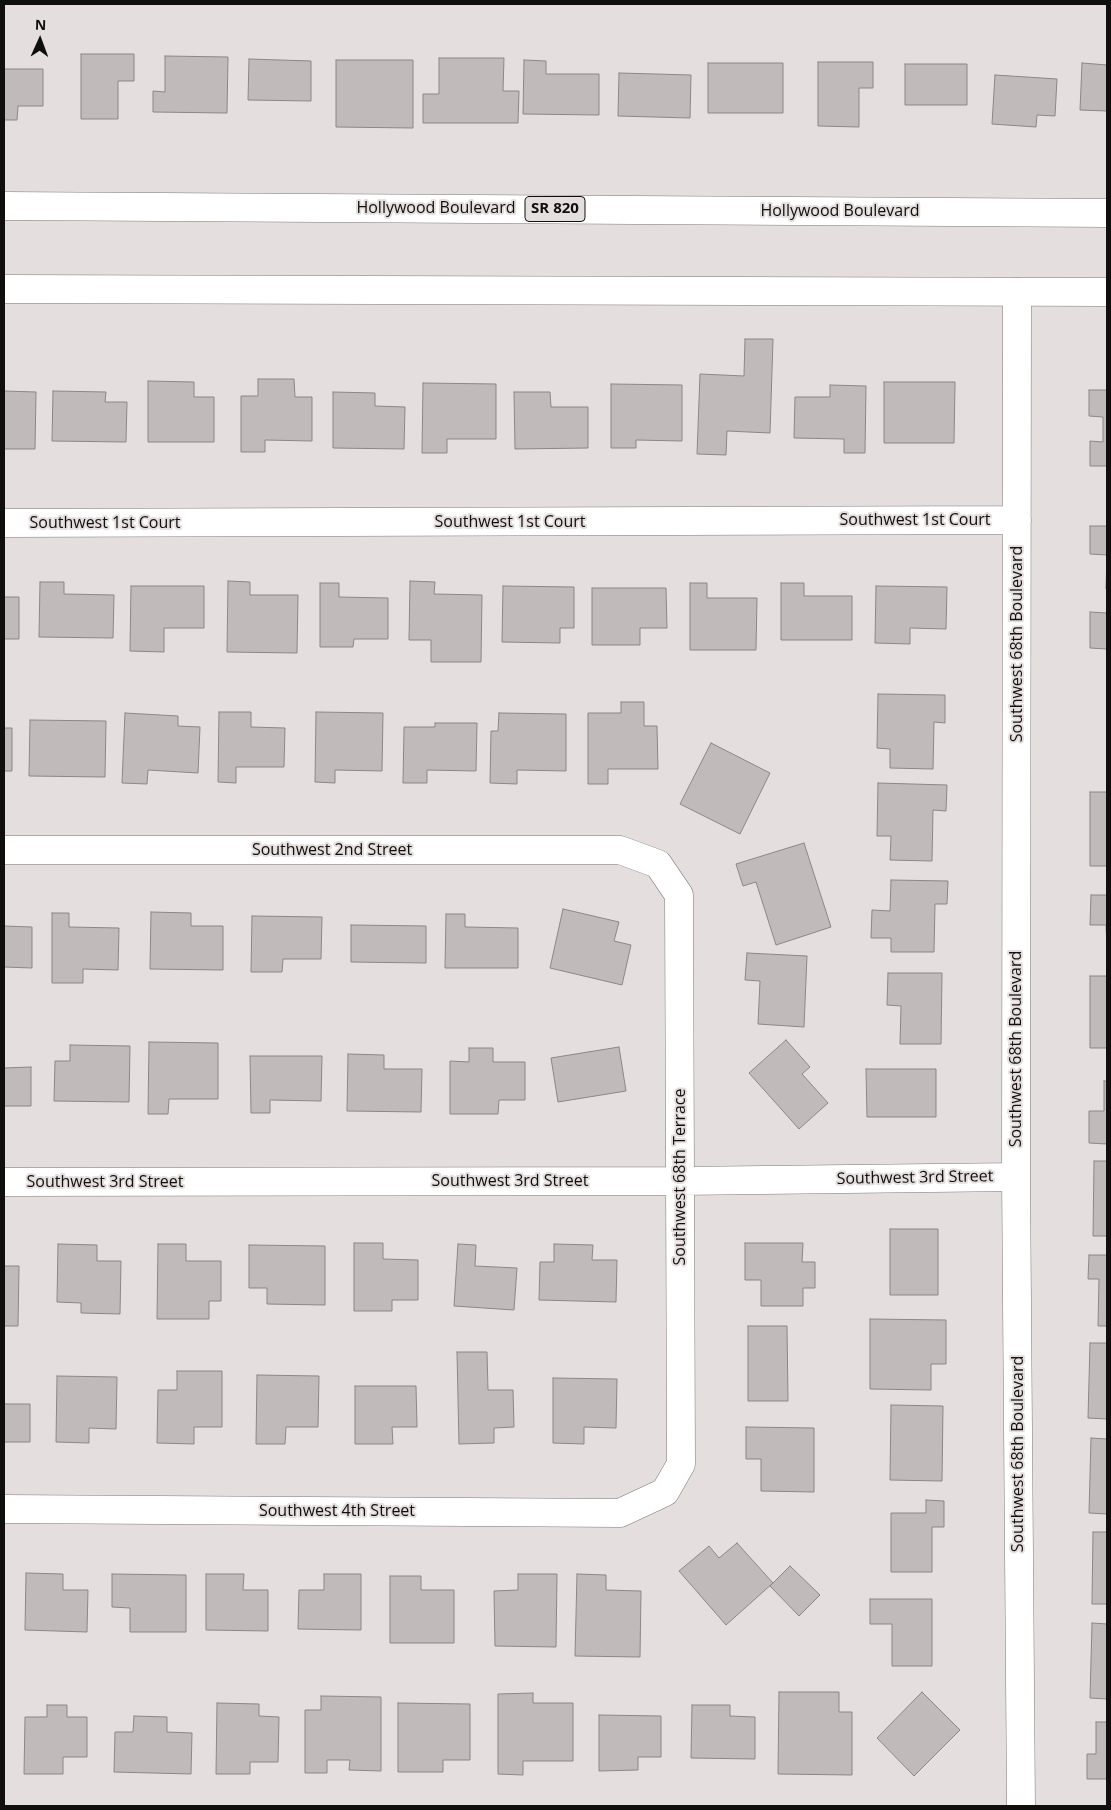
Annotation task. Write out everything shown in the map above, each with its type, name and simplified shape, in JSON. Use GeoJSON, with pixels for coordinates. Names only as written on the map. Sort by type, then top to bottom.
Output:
{"type":"FeatureCollection","features":[{"type":"Feature","properties":{"kind":"main road","name":"Hollywood Boulevard"},"geometry":{"type":"LineString","coordinates":[[4,206],[1107,212]]}},
{"type":"Feature","properties":{"kind":"main road"},"geometry":{"type":"LineString","coordinates":[[4,289],[1107,292]]}},
{"type":"Feature","properties":{"kind":"main road","name":"Southwest 68th Boulevard"},"geometry":{"type":"LineString","coordinates":[[1017,292],[1016,1177],[1021,1806]]}},
{"type":"Feature","properties":{"kind":"main road","name":"Southwest 1st Court"},"geometry":{"type":"LineString","coordinates":[[4,523],[1017,520]]}},
{"type":"Feature","properties":{"kind":"main road","name":"Southwest 2nd Street"},"geometry":{"type":"LineString","coordinates":[[4,850],[620,850],[658,864]]}},
{"type":"Feature","properties":{"kind":"main road","name":"Southwest 68th Terrace"},"geometry":{"type":"LineString","coordinates":[[658,864],[679,895],[681,1464],[665,1492]]}},
{"type":"Feature","properties":{"kind":"main road","name":"Southwest 3rd Street"},"geometry":{"type":"LineString","coordinates":[[4,1182],[680,1181],[1016,1177]]}},
{"type":"Feature","properties":{"kind":"main road","name":"Southwest 4th Street"},"geometry":{"type":"LineString","coordinates":[[4,1509],[620,1513],[665,1492]]}},
{"type":"Feature","properties":{"kind":"building"},"geometry":{"type":"Polygon","coordinates":[[[81,54],[134,54],[134,81],[118,81],[118,119],[81,119],[81,54]]]}},
{"type":"Feature","properties":{"kind":"building"},"geometry":{"type":"Polygon","coordinates":[[[165,56],[228,57],[227,113],[153,112],[153,91],[165,92],[165,56]]]}},
{"type":"Feature","properties":{"kind":"building"},"geometry":{"type":"Polygon","coordinates":[[[439,58],[504,58],[503,91],[519,91],[518,123],[423,123],[423,94],[439,94],[439,58]]]}},
{"type":"Feature","properties":{"kind":"building"},"geometry":{"type":"Polygon","coordinates":[[[249,59],[311,61],[311,101],[248,100],[249,59]]]}},
{"type":"Feature","properties":{"kind":"building"},"geometry":{"type":"Polygon","coordinates":[[[336,60],[413,60],[413,128],[336,127],[336,60]]]}},
{"type":"Feature","properties":{"kind":"building"},"geometry":{"type":"Polygon","coordinates":[[[524,60],[546,61],[546,74],[599,74],[599,115],[523,114],[524,60]]]}},
{"type":"Feature","properties":{"kind":"building"},"geometry":{"type":"Polygon","coordinates":[[[818,62],[873,62],[873,88],[859,88],[859,127],[818,126],[818,62]]]}},
{"type":"Feature","properties":{"kind":"building"},"geometry":{"type":"Polygon","coordinates":[[[708,63],[783,63],[783,113],[708,113],[708,63]]]}},
{"type":"Feature","properties":{"kind":"building"},"geometry":{"type":"Polygon","coordinates":[[[1082,63],[1107,65],[1107,111],[1080,110],[1082,63]]]}},
{"type":"Feature","properties":{"kind":"building"},"geometry":{"type":"Polygon","coordinates":[[[905,64],[967,64],[967,105],[905,105],[905,64]]]}},
{"type":"Feature","properties":{"kind":"building"},"geometry":{"type":"Polygon","coordinates":[[[4,69],[43,69],[43,106],[18,106],[17,120],[4,120],[4,69]]]}},
{"type":"Feature","properties":{"kind":"building"},"geometry":{"type":"Polygon","coordinates":[[[619,73],[691,75],[690,118],[618,116],[619,73]]]}},
{"type":"Feature","properties":{"kind":"building"},"geometry":{"type":"Polygon","coordinates":[[[995,75],[1057,79],[1055,116],[1037,115],[1036,127],[992,124],[995,75]]]}},
{"type":"Feature","properties":{"kind":"building"},"geometry":{"type":"Polygon","coordinates":[[[745,339],[773,339],[770,433],[727,431],[726,455],[697,454],[700,374],[744,376],[745,339]]]}},
{"type":"Feature","properties":{"kind":"building"},"geometry":{"type":"Polygon","coordinates":[[[258,379],[294,379],[295,397],[312,397],[312,441],[265,440],[265,452],[241,452],[241,396],[258,396],[258,379]]]}},
{"type":"Feature","properties":{"kind":"building"},"geometry":{"type":"Polygon","coordinates":[[[148,381],[194,382],[194,397],[214,397],[214,442],[148,442],[148,381]]]}},
{"type":"Feature","properties":{"kind":"building"},"geometry":{"type":"Polygon","coordinates":[[[884,382],[955,382],[954,443],[884,443],[884,382]]]}},
{"type":"Feature","properties":{"kind":"building"},"geometry":{"type":"Polygon","coordinates":[[[423,383],[496,384],[496,439],[447,439],[447,453],[422,453],[423,383]]]}},
{"type":"Feature","properties":{"kind":"building"},"geometry":{"type":"Polygon","coordinates":[[[611,384],[682,385],[682,441],[636,440],[636,448],[611,448],[611,384]]]}},
{"type":"Feature","properties":{"kind":"building"},"geometry":{"type":"Polygon","coordinates":[[[830,385],[866,386],[865,453],[844,453],[844,439],[794,438],[795,397],[830,397],[830,385]]]}},
{"type":"Feature","properties":{"kind":"building"},"geometry":{"type":"Polygon","coordinates":[[[1089,390],[1107,390],[1107,466],[1090,466],[1090,441],[1103,442],[1103,417],[1089,416],[1089,390]]]}},
{"type":"Feature","properties":{"kind":"building"},"geometry":{"type":"Polygon","coordinates":[[[4,391],[36,392],[35,449],[4,449],[4,391]]]}},
{"type":"Feature","properties":{"kind":"building"},"geometry":{"type":"Polygon","coordinates":[[[53,391],[106,392],[105,402],[127,402],[126,442],[52,441],[53,391]]]}},
{"type":"Feature","properties":{"kind":"building"},"geometry":{"type":"Polygon","coordinates":[[[333,392],[375,393],[375,406],[405,407],[404,449],[333,448],[333,392]]]}},
{"type":"Feature","properties":{"kind":"building"},"geometry":{"type":"Polygon","coordinates":[[[514,392],[550,392],[551,407],[588,407],[588,448],[515,449],[514,392]]]}},
{"type":"Feature","properties":{"kind":"building"},"geometry":{"type":"Polygon","coordinates":[[[1090,526],[1107,526],[1107,555],[1090,554],[1090,526]]]}},
{"type":"Feature","properties":{"kind":"building"},"geometry":{"type":"Polygon","coordinates":[[[1107,555],[1107,589],[1106,589],[1107,555]]]}},
{"type":"Feature","properties":{"kind":"building"},"geometry":{"type":"Polygon","coordinates":[[[228,581],[250,582],[250,595],[298,595],[297,653],[227,652],[228,581]]]}},
{"type":"Feature","properties":{"kind":"building"},"geometry":{"type":"Polygon","coordinates":[[[410,581],[435,582],[434,594],[482,595],[481,662],[431,662],[431,640],[409,640],[410,581]]]}},
{"type":"Feature","properties":{"kind":"building"},"geometry":{"type":"Polygon","coordinates":[[[40,582],[64,582],[64,594],[114,595],[113,638],[39,637],[40,582]]]}},
{"type":"Feature","properties":{"kind":"building"},"geometry":{"type":"Polygon","coordinates":[[[320,583],[339,583],[339,597],[388,598],[388,639],[354,639],[353,647],[320,647],[320,583]]]}},
{"type":"Feature","properties":{"kind":"building"},"geometry":{"type":"Polygon","coordinates":[[[690,583],[707,583],[707,598],[757,598],[756,650],[690,650],[690,583]]]}},
{"type":"Feature","properties":{"kind":"building"},"geometry":{"type":"Polygon","coordinates":[[[781,583],[804,583],[804,596],[852,596],[852,640],[781,640],[781,583]]]}},
{"type":"Feature","properties":{"kind":"building"},"geometry":{"type":"Polygon","coordinates":[[[131,586],[204,586],[204,628],[164,628],[164,652],[130,651],[131,586]]]}},
{"type":"Feature","properties":{"kind":"building"},"geometry":{"type":"Polygon","coordinates":[[[503,586],[574,587],[574,628],[560,628],[560,643],[502,642],[503,586]]]}},
{"type":"Feature","properties":{"kind":"building"},"geometry":{"type":"Polygon","coordinates":[[[876,586],[947,587],[946,629],[910,628],[910,644],[875,643],[876,586]]]}},
{"type":"Feature","properties":{"kind":"building"},"geometry":{"type":"Polygon","coordinates":[[[592,588],[666,588],[667,628],[640,628],[640,645],[592,645],[592,588]]]}},
{"type":"Feature","properties":{"kind":"building"},"geometry":{"type":"Polygon","coordinates":[[[4,597],[19,597],[19,639],[4,639],[4,597]]]}},
{"type":"Feature","properties":{"kind":"building"},"geometry":{"type":"Polygon","coordinates":[[[1090,612],[1107,613],[1107,649],[1090,648],[1090,612]]]}},
{"type":"Feature","properties":{"kind":"building"},"geometry":{"type":"Polygon","coordinates":[[[878,694],[945,695],[945,723],[934,722],[933,769],[890,768],[890,749],[877,748],[878,694]]]}},
{"type":"Feature","properties":{"kind":"building"},"geometry":{"type":"Polygon","coordinates":[[[621,702],[644,702],[644,726],[657,726],[658,769],[608,769],[608,784],[588,784],[588,713],[621,713],[621,702]]]}},
{"type":"Feature","properties":{"kind":"building"},"geometry":{"type":"Polygon","coordinates":[[[219,712],[251,712],[251,727],[285,728],[284,767],[236,767],[236,783],[218,782],[219,712]]]}},
{"type":"Feature","properties":{"kind":"building"},"geometry":{"type":"Polygon","coordinates":[[[316,712],[383,713],[382,771],[335,770],[335,783],[315,782],[316,712]]]}},
{"type":"Feature","properties":{"kind":"building"},"geometry":{"type":"Polygon","coordinates":[[[125,713],[178,716],[178,726],[200,727],[198,773],[148,770],[147,784],[122,783],[125,713]]]}},
{"type":"Feature","properties":{"kind":"building"},"geometry":{"type":"Polygon","coordinates":[[[499,713],[566,714],[566,771],[517,770],[517,784],[490,783],[491,731],[498,731],[499,713]]]}},
{"type":"Feature","properties":{"kind":"building"},"geometry":{"type":"Polygon","coordinates":[[[30,720],[106,721],[105,777],[29,776],[30,720]]]}},
{"type":"Feature","properties":{"kind":"building"},"geometry":{"type":"Polygon","coordinates":[[[435,723],[477,723],[476,771],[427,770],[427,783],[403,783],[404,727],[435,727],[435,723]]]}},
{"type":"Feature","properties":{"kind":"building"},"geometry":{"type":"Polygon","coordinates":[[[4,728],[12,728],[12,771],[4,771],[4,728]]]}},
{"type":"Feature","properties":{"kind":"building"},"geometry":{"type":"Polygon","coordinates":[[[711,743],[770,773],[740,834],[680,804],[711,743]]]}},
{"type":"Feature","properties":{"kind":"building"},"geometry":{"type":"Polygon","coordinates":[[[878,783],[947,785],[946,811],[933,810],[932,861],[890,860],[891,836],[877,836],[878,783]]]}},
{"type":"Feature","properties":{"kind":"building"},"geometry":{"type":"Polygon","coordinates":[[[1090,792],[1107,792],[1107,866],[1090,866],[1090,792]]]}},
{"type":"Feature","properties":{"kind":"building"},"geometry":{"type":"Polygon","coordinates":[[[804,843],[831,927],[776,945],[756,882],[743,886],[736,864],[804,843]]]}},
{"type":"Feature","properties":{"kind":"building"},"geometry":{"type":"Polygon","coordinates":[[[891,880],[948,881],[947,904],[935,904],[934,952],[891,952],[891,938],[871,938],[872,910],[890,911],[891,880]]]}},
{"type":"Feature","properties":{"kind":"building"},"geometry":{"type":"Polygon","coordinates":[[[1091,895],[1107,895],[1107,950],[1106,925],[1090,925],[1091,895]]]}},
{"type":"Feature","properties":{"kind":"building"},"geometry":{"type":"Polygon","coordinates":[[[563,909],[619,922],[614,941],[631,945],[622,985],[550,968],[563,909]]]}},
{"type":"Feature","properties":{"kind":"building"},"geometry":{"type":"Polygon","coordinates":[[[151,912],[191,913],[191,926],[223,926],[223,970],[150,969],[151,912]]]}},
{"type":"Feature","properties":{"kind":"building"},"geometry":{"type":"Polygon","coordinates":[[[52,913],[69,913],[69,927],[119,928],[118,970],[83,969],[83,983],[52,983],[52,913]]]}},
{"type":"Feature","properties":{"kind":"building"},"geometry":{"type":"Polygon","coordinates":[[[446,914],[465,914],[465,927],[518,928],[518,968],[445,968],[446,914]]]}},
{"type":"Feature","properties":{"kind":"building"},"geometry":{"type":"Polygon","coordinates":[[[252,916],[322,917],[321,959],[283,959],[282,972],[251,972],[252,916]]]}},
{"type":"Feature","properties":{"kind":"building"},"geometry":{"type":"Polygon","coordinates":[[[351,925],[426,926],[426,963],[351,962],[351,925]]]}},
{"type":"Feature","properties":{"kind":"building"},"geometry":{"type":"Polygon","coordinates":[[[4,926],[32,927],[32,968],[4,967],[4,926]]]}},
{"type":"Feature","properties":{"kind":"building"},"geometry":{"type":"Polygon","coordinates":[[[747,953],[807,956],[804,1027],[758,1024],[760,981],[745,980],[747,953]]]}},
{"type":"Feature","properties":{"kind":"building"},"geometry":{"type":"Polygon","coordinates":[[[888,973],[942,973],[941,1044],[900,1044],[901,1006],[887,1005],[888,973]]]}},
{"type":"Feature","properties":{"kind":"building"},"geometry":{"type":"Polygon","coordinates":[[[1090,976],[1107,976],[1107,1048],[1090,1048],[1090,976]]]}},
{"type":"Feature","properties":{"kind":"building"},"geometry":{"type":"Polygon","coordinates":[[[786,1040],[810,1067],[802,1074],[828,1103],[799,1129],[749,1073],[786,1040]]]}},
{"type":"Feature","properties":{"kind":"building"},"geometry":{"type":"Polygon","coordinates":[[[149,1042],[218,1043],[218,1099],[169,1099],[168,1114],[148,1114],[149,1042]]]}},
{"type":"Feature","properties":{"kind":"building"},"geometry":{"type":"Polygon","coordinates":[[[70,1045],[130,1046],[129,1102],[54,1101],[55,1061],[70,1061],[70,1045]]]}},
{"type":"Feature","properties":{"kind":"building"},"geometry":{"type":"Polygon","coordinates":[[[619,1047],[626,1091],[558,1102],[551,1058],[619,1047]]]}},
{"type":"Feature","properties":{"kind":"building"},"geometry":{"type":"Polygon","coordinates":[[[469,1048],[493,1048],[493,1062],[525,1062],[525,1100],[499,1100],[498,1114],[450,1114],[450,1061],[469,1062],[469,1048]]]}},
{"type":"Feature","properties":{"kind":"building"},"geometry":{"type":"Polygon","coordinates":[[[348,1054],[384,1055],[384,1069],[422,1069],[421,1112],[347,1111],[348,1054]]]}},
{"type":"Feature","properties":{"kind":"building"},"geometry":{"type":"Polygon","coordinates":[[[250,1056],[322,1056],[321,1101],[270,1100],[270,1113],[251,1113],[250,1056]]]}},
{"type":"Feature","properties":{"kind":"building"},"geometry":{"type":"Polygon","coordinates":[[[31,1067],[31,1106],[4,1106],[4,1068],[31,1067]]]}},
{"type":"Feature","properties":{"kind":"building"},"geometry":{"type":"Polygon","coordinates":[[[866,1069],[936,1069],[936,1117],[867,1117],[866,1069]]]}},
{"type":"Feature","properties":{"kind":"building"},"geometry":{"type":"Polygon","coordinates":[[[1104,1081],[1107,1081],[1107,1144],[1089,1143],[1089,1111],[1104,1111],[1104,1081]]]}},
{"type":"Feature","properties":{"kind":"building"},"geometry":{"type":"Polygon","coordinates":[[[1094,1161],[1107,1161],[1107,1236],[1093,1236],[1094,1161]]]}},
{"type":"Feature","properties":{"kind":"building"},"geometry":{"type":"Polygon","coordinates":[[[890,1229],[938,1229],[938,1295],[890,1295],[890,1229]]]}},
{"type":"Feature","properties":{"kind":"building"},"geometry":{"type":"Polygon","coordinates":[[[354,1243],[383,1243],[383,1259],[418,1260],[418,1300],[392,1300],[392,1311],[354,1311],[354,1243]]]}},
{"type":"Feature","properties":{"kind":"building"},"geometry":{"type":"Polygon","coordinates":[[[745,1243],[803,1243],[802,1262],[815,1262],[815,1288],[803,1288],[803,1306],[761,1306],[761,1280],[745,1280],[745,1243]]]}},
{"type":"Feature","properties":{"kind":"building"},"geometry":{"type":"Polygon","coordinates":[[[58,1244],[97,1245],[97,1261],[121,1261],[120,1314],[81,1313],[81,1303],[57,1302],[58,1244]]]}},
{"type":"Feature","properties":{"kind":"building"},"geometry":{"type":"Polygon","coordinates":[[[158,1244],[186,1244],[186,1261],[221,1261],[221,1301],[209,1301],[209,1319],[157,1319],[158,1244]]]}},
{"type":"Feature","properties":{"kind":"building"},"geometry":{"type":"Polygon","coordinates":[[[458,1244],[476,1245],[475,1266],[517,1268],[514,1310],[454,1306],[458,1244]]]}},
{"type":"Feature","properties":{"kind":"building"},"geometry":{"type":"Polygon","coordinates":[[[554,1244],[593,1245],[592,1260],[617,1260],[616,1302],[539,1300],[540,1262],[554,1262],[554,1244]]]}},
{"type":"Feature","properties":{"kind":"building"},"geometry":{"type":"Polygon","coordinates":[[[249,1245],[325,1246],[325,1305],[267,1304],[267,1288],[249,1288],[249,1245]]]}},
{"type":"Feature","properties":{"kind":"building"},"geometry":{"type":"Polygon","coordinates":[[[1089,1255],[1107,1255],[1107,1326],[1098,1326],[1099,1279],[1088,1279],[1089,1255]]]}},
{"type":"Feature","properties":{"kind":"building"},"geometry":{"type":"Polygon","coordinates":[[[4,1266],[19,1266],[18,1326],[4,1326],[4,1266]]]}},
{"type":"Feature","properties":{"kind":"building"},"geometry":{"type":"Polygon","coordinates":[[[870,1319],[946,1320],[946,1364],[931,1364],[931,1390],[870,1389],[870,1319]]]}},
{"type":"Feature","properties":{"kind":"building"},"geometry":{"type":"Polygon","coordinates":[[[748,1326],[787,1326],[788,1401],[748,1401],[748,1326]]]}},
{"type":"Feature","properties":{"kind":"building"},"geometry":{"type":"Polygon","coordinates":[[[1090,1343],[1107,1343],[1107,1419],[1088,1418],[1090,1343]]]}},
{"type":"Feature","properties":{"kind":"building"},"geometry":{"type":"Polygon","coordinates":[[[457,1352],[487,1352],[488,1390],[513,1390],[514,1427],[494,1428],[494,1443],[459,1444],[457,1352]]]}},
{"type":"Feature","properties":{"kind":"building"},"geometry":{"type":"Polygon","coordinates":[[[177,1371],[222,1371],[222,1427],[194,1427],[194,1444],[157,1443],[158,1390],[177,1390],[177,1371]]]}},
{"type":"Feature","properties":{"kind":"building"},"geometry":{"type":"Polygon","coordinates":[[[257,1375],[319,1376],[318,1427],[286,1427],[285,1444],[256,1444],[257,1375]]]}},
{"type":"Feature","properties":{"kind":"building"},"geometry":{"type":"Polygon","coordinates":[[[57,1376],[117,1377],[116,1429],[89,1428],[89,1443],[56,1442],[57,1376]]]}},
{"type":"Feature","properties":{"kind":"building"},"geometry":{"type":"Polygon","coordinates":[[[553,1378],[617,1379],[616,1428],[584,1427],[584,1444],[553,1443],[553,1378]]]}},
{"type":"Feature","properties":{"kind":"building"},"geometry":{"type":"Polygon","coordinates":[[[355,1386],[416,1386],[417,1427],[392,1427],[393,1444],[355,1444],[355,1386]]]}},
{"type":"Feature","properties":{"kind":"building"},"geometry":{"type":"Polygon","coordinates":[[[4,1404],[30,1404],[30,1442],[4,1442],[4,1404]]]}},
{"type":"Feature","properties":{"kind":"building"},"geometry":{"type":"Polygon","coordinates":[[[891,1405],[943,1406],[942,1481],[890,1480],[891,1405]]]}},
{"type":"Feature","properties":{"kind":"building"},"geometry":{"type":"Polygon","coordinates":[[[746,1427],[814,1428],[814,1492],[761,1491],[761,1459],[746,1459],[746,1427]]]}},
{"type":"Feature","properties":{"kind":"building"},"geometry":{"type":"Polygon","coordinates":[[[1091,1438],[1107,1439],[1107,1514],[1089,1513],[1091,1438]]]}},
{"type":"Feature","properties":{"kind":"building"},"geometry":{"type":"Polygon","coordinates":[[[926,1500],[944,1501],[944,1527],[932,1527],[932,1572],[891,1572],[891,1513],[926,1513],[926,1500]]]}},
{"type":"Feature","properties":{"kind":"building"},"geometry":{"type":"Polygon","coordinates":[[[1093,1532],[1107,1532],[1107,1604],[1092,1604],[1093,1532]]]}},
{"type":"Feature","properties":{"kind":"building"},"geometry":{"type":"Polygon","coordinates":[[[737,1543],[773,1583],[726,1625],[679,1571],[709,1546],[719,1558],[737,1543]]]}},
{"type":"Feature","properties":{"kind":"building"},"geometry":{"type":"Polygon","coordinates":[[[790,1566],[820,1595],[799,1616],[770,1586],[790,1566]]]}},
{"type":"Feature","properties":{"kind":"building"},"geometry":{"type":"Polygon","coordinates":[[[26,1573],[63,1574],[63,1590],[88,1590],[87,1632],[25,1630],[26,1573]]]}},
{"type":"Feature","properties":{"kind":"building"},"geometry":{"type":"Polygon","coordinates":[[[112,1574],[186,1575],[186,1632],[130,1632],[130,1608],[112,1607],[112,1574]]]}},
{"type":"Feature","properties":{"kind":"building"},"geometry":{"type":"Polygon","coordinates":[[[206,1574],[244,1574],[243,1590],[268,1590],[268,1631],[206,1630],[206,1574]]]}},
{"type":"Feature","properties":{"kind":"building"},"geometry":{"type":"Polygon","coordinates":[[[324,1574],[361,1574],[361,1630],[298,1629],[299,1590],[324,1590],[324,1574]]]}},
{"type":"Feature","properties":{"kind":"building"},"geometry":{"type":"Polygon","coordinates":[[[518,1574],[557,1574],[556,1647],[495,1646],[494,1591],[518,1590],[518,1574]]]}},
{"type":"Feature","properties":{"kind":"building"},"geometry":{"type":"Polygon","coordinates":[[[577,1574],[606,1575],[606,1590],[641,1591],[640,1657],[575,1656],[577,1574]]]}},
{"type":"Feature","properties":{"kind":"building"},"geometry":{"type":"Polygon","coordinates":[[[390,1576],[421,1576],[421,1590],[454,1590],[454,1643],[390,1643],[390,1576]]]}},
{"type":"Feature","properties":{"kind":"building"},"geometry":{"type":"Polygon","coordinates":[[[870,1599],[932,1599],[932,1666],[892,1666],[892,1624],[870,1624],[870,1599]]]}},
{"type":"Feature","properties":{"kind":"building"},"geometry":{"type":"Polygon","coordinates":[[[1092,1623],[1107,1624],[1107,1699],[1090,1698],[1092,1623]]]}},
{"type":"Feature","properties":{"kind":"building"},"geometry":{"type":"Polygon","coordinates":[[[779,1692],[839,1692],[839,1712],[852,1712],[852,1775],[778,1774],[779,1692]]]}},
{"type":"Feature","properties":{"kind":"building"},"geometry":{"type":"Polygon","coordinates":[[[922,1692],[960,1730],[914,1776],[877,1738],[922,1692]]]}},
{"type":"Feature","properties":{"kind":"building"},"geometry":{"type":"Polygon","coordinates":[[[533,1693],[533,1703],[573,1703],[573,1761],[523,1761],[523,1775],[498,1774],[498,1694],[533,1693]]]}},
{"type":"Feature","properties":{"kind":"building"},"geometry":{"type":"Polygon","coordinates":[[[321,1696],[381,1697],[381,1771],[349,1770],[350,1760],[327,1760],[327,1773],[305,1773],[305,1710],[321,1710],[321,1696]]]}},
{"type":"Feature","properties":{"kind":"building"},"geometry":{"type":"Polygon","coordinates":[[[217,1703],[259,1704],[259,1716],[279,1717],[278,1762],[250,1762],[250,1774],[216,1774],[217,1703]]]}},
{"type":"Feature","properties":{"kind":"building"},"geometry":{"type":"Polygon","coordinates":[[[398,1703],[470,1704],[470,1760],[443,1760],[443,1772],[398,1772],[398,1703]]]}},
{"type":"Feature","properties":{"kind":"building"},"geometry":{"type":"Polygon","coordinates":[[[47,1705],[67,1705],[67,1717],[87,1717],[87,1757],[63,1757],[63,1774],[24,1774],[25,1717],[47,1717],[47,1705]]]}},
{"type":"Feature","properties":{"kind":"building"},"geometry":{"type":"Polygon","coordinates":[[[692,1705],[730,1705],[730,1716],[755,1717],[755,1759],[691,1758],[692,1705]]]}},
{"type":"Feature","properties":{"kind":"building"},"geometry":{"type":"Polygon","coordinates":[[[599,1715],[661,1716],[661,1757],[638,1757],[638,1770],[599,1771],[599,1715]]]}},
{"type":"Feature","properties":{"kind":"building"},"geometry":{"type":"Polygon","coordinates":[[[134,1716],[167,1717],[167,1732],[192,1733],[191,1774],[114,1772],[115,1732],[133,1732],[134,1716]]]}},
{"type":"Feature","properties":{"kind":"building"},"geometry":{"type":"Polygon","coordinates":[[[1096,1722],[1107,1722],[1107,1779],[1087,1779],[1087,1754],[1096,1754],[1096,1722]]]}}]}
